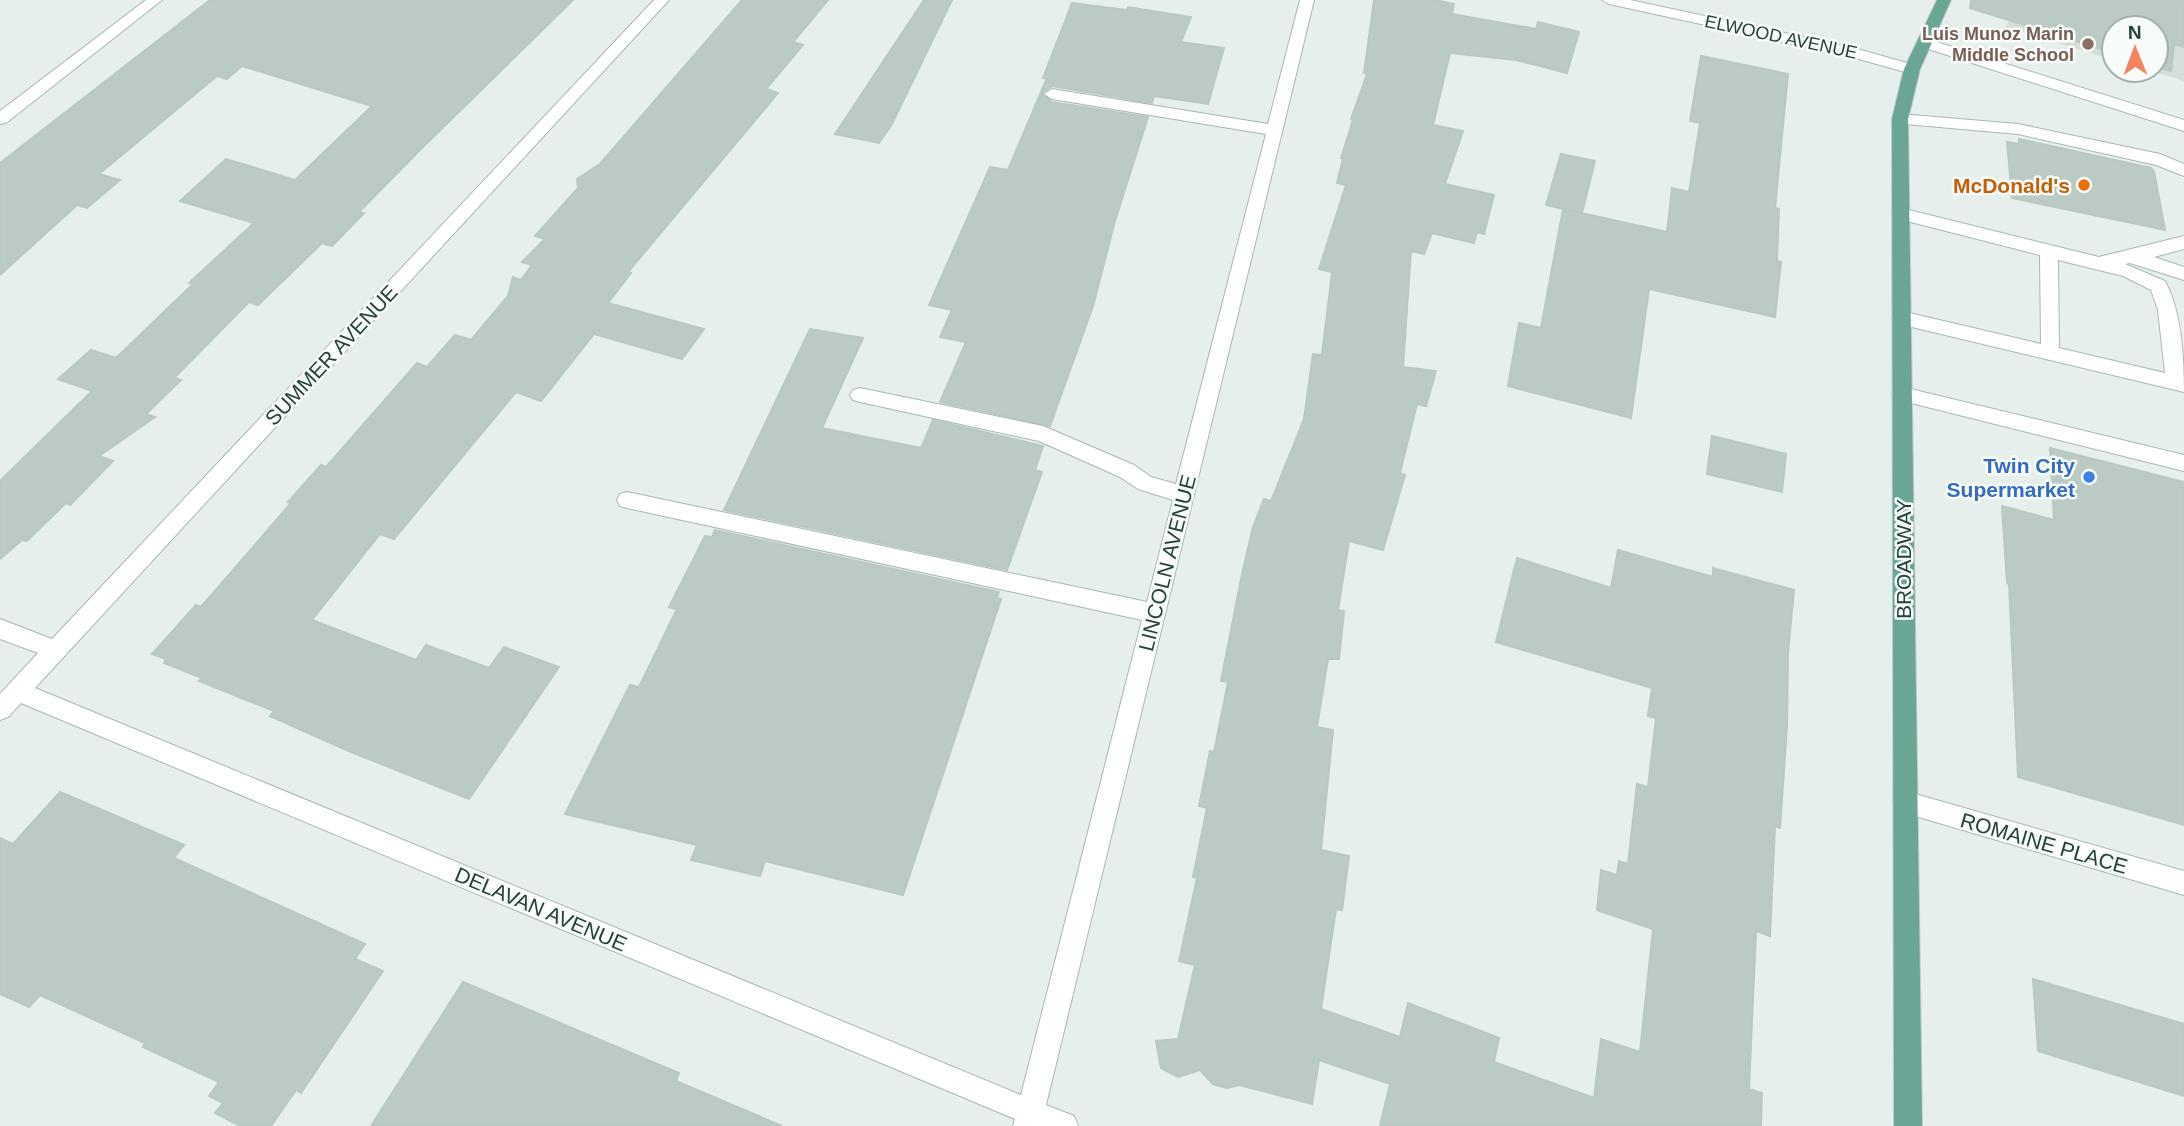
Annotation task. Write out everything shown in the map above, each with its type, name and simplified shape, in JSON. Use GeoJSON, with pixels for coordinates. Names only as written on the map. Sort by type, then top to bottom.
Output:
{"type":"FeatureCollection","features":[{"type":"Feature","properties":{"kind":"main road","name":"BROADWAY"},"geometry":{"type":"LineString","coordinates":[[1908,1126],[1900,119],[1912,69],[1944,0]]}},
{"type":"Feature","properties":{"kind":"street"},"geometry":{"type":"LineString","coordinates":[[0,118],[155,0]]}},
{"type":"Feature","properties":{"kind":"street","name":"SUMMER AVENUE"},"geometry":{"type":"LineString","coordinates":[[0,710],[662,0]]}},
{"type":"Feature","properties":{"kind":"street","name":"LINCOLN AVENUE"},"geometry":{"type":"LineString","coordinates":[[1028,1119],[1307,0]]}},
{"type":"Feature","properties":{"kind":"street","name":"ELWOOD AVENUE"},"geometry":{"type":"LineString","coordinates":[[1609,0],[1632,2],[1912,69]]}},
{"type":"Feature","properties":{"kind":"street"},"geometry":{"type":"LineString","coordinates":[[1924,43],[2184,126]]}},
{"type":"Feature","properties":{"kind":"street"},"geometry":{"type":"LineString","coordinates":[[1052,94],[1275,130]]}},
{"type":"Feature","properties":{"kind":"street"},"geometry":{"type":"LineString","coordinates":[[1900,119],[2018,129],[2160,160],[2184,170]]}},
{"type":"Feature","properties":{"kind":"street"},"geometry":{"type":"LineString","coordinates":[[1900,214],[2100,263],[2128,271],[2159,286],[2167,310],[2179,383],[1901,318]]}},
{"type":"Feature","properties":{"kind":"street"},"geometry":{"type":"LineString","coordinates":[[2100,263],[2184,242]]}},
{"type":"Feature","properties":{"kind":"street"},"geometry":{"type":"LineString","coordinates":[[2049,250],[2050,353]]}},
{"type":"Feature","properties":{"kind":"street"},"geometry":{"type":"LineString","coordinates":[[2130,257],[2184,274]]}},
{"type":"Feature","properties":{"kind":"street"},"geometry":{"type":"LineString","coordinates":[[1902,394],[2184,463]]}},
{"type":"Feature","properties":{"kind":"street"},"geometry":{"type":"LineString","coordinates":[[860,395],[1043,434],[1127,471],[1146,483],[1184,495]]}},
{"type":"Feature","properties":{"kind":"street"},"geometry":{"type":"LineString","coordinates":[[627,500],[1155,613]]}},
{"type":"Feature","properties":{"kind":"street"},"geometry":{"type":"LineString","coordinates":[[0,629],[55,650]]}},
{"type":"Feature","properties":{"kind":"street","name":"DELAVAN AVENUE"},"geometry":{"type":"LineString","coordinates":[[17,691],[1028,1119],[1064,1126]]}},
{"type":"Feature","properties":{"kind":"street","name":"ROMAINE PLACE"},"geometry":{"type":"LineString","coordinates":[[1905,802],[2184,883]]}},
{"type":"Feature","properties":{"kind":"shaded area","name":"Luis Munoz Marin Middle School"},"geometry":{"type":"Polygon","coordinates":[[[2017,0],[2184,0],[2184,81],[2170,77],[2170,14],[2100,14],[2100,56],[2006,27],[2017,0]]]}},
{"type":"Feature","properties":{"kind":"building"},"geometry":{"type":"Polygon","coordinates":[[[210,0],[573,0],[359,212],[364,213],[332,246],[322,243],[258,305],[249,302],[174,378],[181,380],[146,414],[155,417],[99,456],[113,461],[70,505],[66,503],[27,541],[22,540],[0,559],[0,481],[92,391],[58,379],[91,350],[116,358],[193,284],[189,283],[254,223],[180,201],[226,159],[295,180],[372,106],[242,66],[227,79],[217,76],[99,174],[120,180],[87,208],[77,205],[0,275],[0,163],[210,0]]]}},
{"type":"Feature","properties":{"kind":"building"},"geometry":{"type":"Polygon","coordinates":[[[742,0],[828,0],[793,42],[803,45],[766,89],[778,93],[628,272],[631,273],[608,303],[704,329],[682,359],[594,334],[541,401],[516,392],[394,539],[380,534],[312,620],[416,660],[426,645],[489,668],[504,647],[559,667],[469,799],[270,716],[274,711],[199,681],[202,678],[164,663],[166,659],[152,654],[196,605],[201,607],[291,503],[288,502],[321,465],[326,467],[417,363],[427,367],[455,335],[471,340],[508,296],[513,277],[521,280],[532,265],[522,262],[545,239],[535,236],[578,188],[577,179],[600,164],[742,0]]]}},
{"type":"Feature","properties":{"kind":"building"},"geometry":{"type":"Polygon","coordinates":[[[924,0],[952,0],[892,124],[879,143],[835,134],[924,0]]]}},
{"type":"Feature","properties":{"kind":"building"},"geometry":{"type":"Polygon","coordinates":[[[1374,0],[1434,0],[1454,4],[1452,14],[1536,29],[1538,22],[1579,32],[1567,73],[1516,60],[1450,53],[1433,125],[1463,131],[1445,184],[1494,195],[1484,234],[1477,232],[1474,243],[1432,233],[1424,254],[1411,251],[1403,367],[1436,371],[1426,406],[1417,404],[1400,473],[1405,475],[1383,550],[1349,541],[1338,610],[1344,611],[1339,659],[1328,659],[1317,727],[1333,730],[1321,850],[1349,856],[1342,910],[1336,909],[1321,1009],[1400,1037],[1408,1003],[1499,1038],[1494,1062],[1594,1098],[1601,1039],[1640,1052],[1653,929],[1597,910],[1601,870],[1617,875],[1619,861],[1628,864],[1637,784],[1648,787],[1656,718],[1648,716],[1652,688],[1496,642],[1517,558],[1611,588],[1618,550],[1713,577],[1713,568],[1794,590],[1788,653],[1787,727],[1780,828],[1775,826],[1770,936],[1756,931],[1749,1089],[1762,1093],[1761,1126],[1380,1126],[1390,1084],[1319,1060],[1312,1104],[1239,1085],[1227,1088],[1213,1084],[1200,1070],[1178,1077],[1161,1068],[1156,1041],[1178,1039],[1195,965],[1179,961],[1197,878],[1193,877],[1207,808],[1199,806],[1210,751],[1214,752],[1228,682],[1221,681],[1242,574],[1253,527],[1264,499],[1271,501],[1304,419],[1313,354],[1322,355],[1332,272],[1319,269],[1346,185],[1337,183],[1341,158],[1353,120],[1351,119],[1367,74],[1364,73],[1374,0]]]}},
{"type":"Feature","properties":{"kind":"building","name":"Luis Munoz Marin Middle School"},"geometry":{"type":"Polygon","coordinates":[[[1971,0],[2184,0],[2184,47],[2174,44],[2170,71],[2170,14],[2100,14],[2100,49],[1970,8],[1971,0]]]}},
{"type":"Feature","properties":{"kind":"building"},"geometry":{"type":"Polygon","coordinates":[[[1072,3],[1127,10],[1128,7],[1191,17],[1181,42],[1224,48],[1208,104],[1154,96],[1152,103],[1052,86],[1042,93],[1052,102],[1148,117],[1115,221],[1093,306],[1050,426],[940,402],[966,342],[940,337],[952,310],[929,305],[990,167],[1008,170],[1047,78],[1043,78],[1072,3]]]}},
{"type":"Feature","properties":{"kind":"building"},"geometry":{"type":"Polygon","coordinates":[[[1701,56],[1788,74],[1775,208],[1779,209],[1777,261],[1781,262],[1775,317],[1649,289],[1631,418],[1508,386],[1519,323],[1541,328],[1563,209],[1667,232],[1672,188],[1689,192],[1700,123],[1690,121],[1701,56]]]}},
{"type":"Feature","properties":{"kind":"building","name":"McDonald's"},"geometry":{"type":"Polygon","coordinates":[[[2019,139],[2151,168],[2154,171],[2165,230],[2012,198],[2007,142],[2019,144],[2019,139]]]}},
{"type":"Feature","properties":{"kind":"building"},"geometry":{"type":"Polygon","coordinates":[[[1561,154],[1595,161],[1582,213],[1546,205],[1561,154]]]}},
{"type":"Feature","properties":{"kind":"building"},"geometry":{"type":"Polygon","coordinates":[[[810,329],[863,338],[822,428],[921,448],[933,420],[1043,446],[1035,470],[1042,472],[1007,570],[724,510],[810,329]]]}},
{"type":"Feature","properties":{"kind":"building"},"geometry":{"type":"Polygon","coordinates":[[[1712,436],[1786,454],[1782,492],[1707,474],[1712,436]]]}},
{"type":"Feature","properties":{"kind":"building"},"geometry":{"type":"Polygon","coordinates":[[[2050,448],[2184,482],[2184,825],[2018,777],[2009,584],[2002,506],[2054,520],[2050,448]]]}},
{"type":"Feature","properties":{"kind":"building"},"geometry":{"type":"Polygon","coordinates":[[[715,530],[999,592],[997,598],[1001,599],[903,895],[765,861],[760,876],[691,860],[697,845],[565,814],[630,685],[639,687],[677,609],[669,607],[705,536],[712,537],[715,530]]]}},
{"type":"Feature","properties":{"kind":"building"},"geometry":{"type":"Polygon","coordinates":[[[60,792],[184,845],[174,858],[365,944],[355,959],[383,971],[301,1093],[296,1090],[271,1126],[240,1126],[215,1113],[223,1103],[209,1096],[219,1082],[143,1047],[145,1043],[40,995],[29,1007],[0,994],[0,838],[13,844],[60,792]]]}},
{"type":"Feature","properties":{"kind":"building"},"geometry":{"type":"Polygon","coordinates":[[[2033,979],[2184,1024],[2184,1096],[2038,1051],[2033,979]]]}},
{"type":"Feature","properties":{"kind":"building"},"geometry":{"type":"Polygon","coordinates":[[[463,982],[679,1073],[676,1081],[782,1126],[371,1126],[463,982]]]}},
{"type":"Feature","properties":{"kind":"place","name":"Luis Munoz Marin Middle School"},"geometry":{"type":"Point","coordinates":[2088,44]}},
{"type":"Feature","properties":{"kind":"place","name":"McDonald's"},"geometry":{"type":"Point","coordinates":[2084,185]}},
{"type":"Feature","properties":{"kind":"place","name":"Twin City Supermarket"},"geometry":{"type":"Point","coordinates":[2089,477]}}]}
